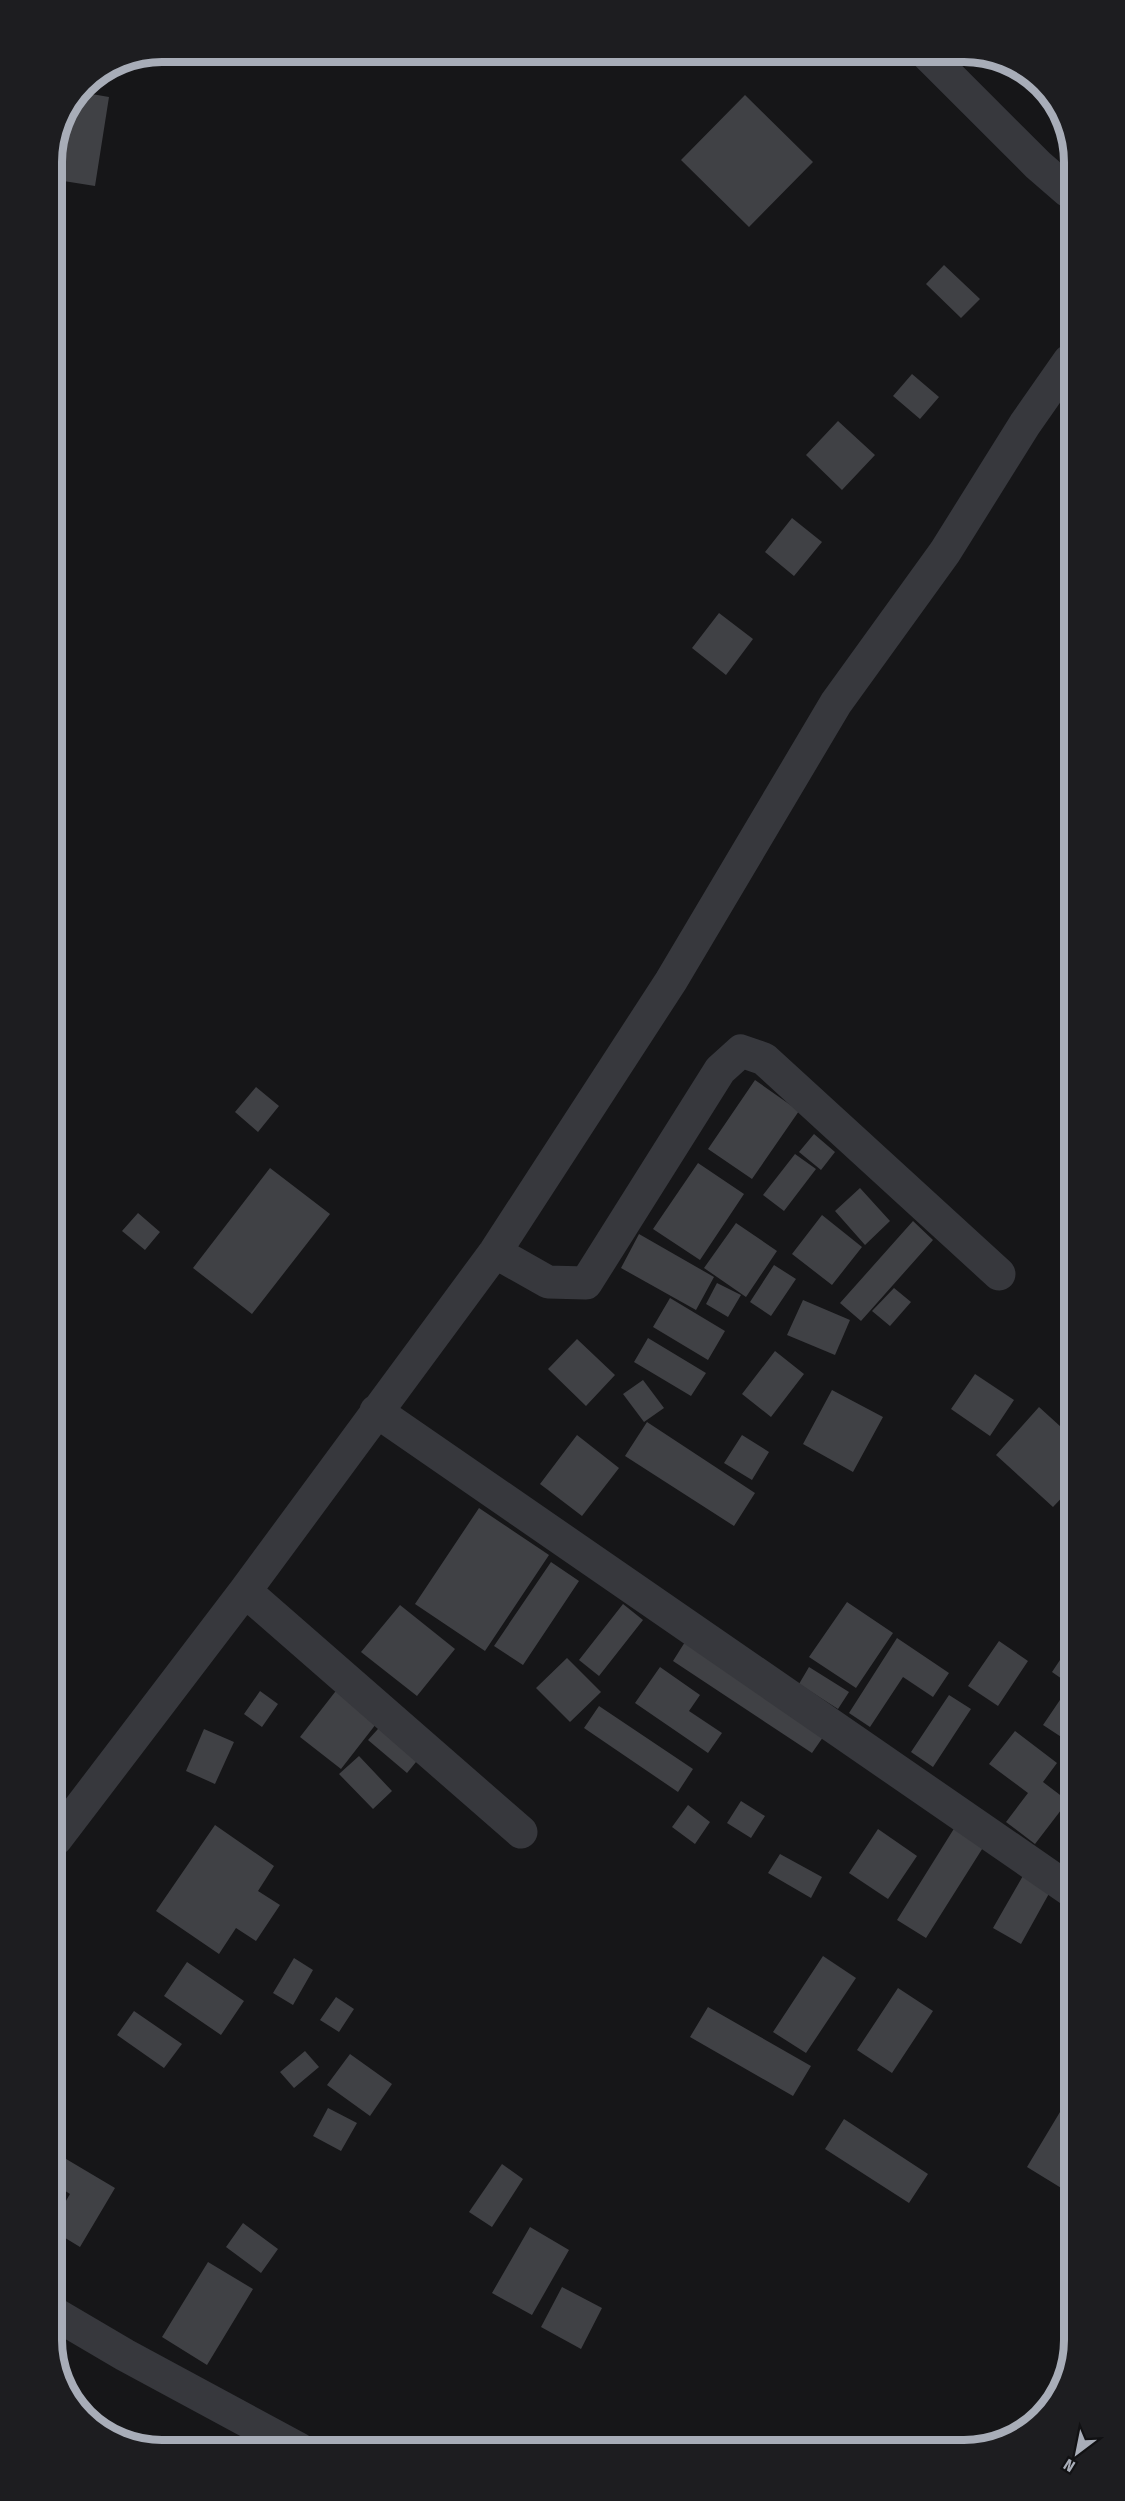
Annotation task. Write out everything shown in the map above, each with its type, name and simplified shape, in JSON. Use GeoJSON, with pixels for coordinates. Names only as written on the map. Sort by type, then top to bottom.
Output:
{"type":"FeatureCollection","features":[{"type":"Feature","properties":{"kind":"street"},"geometry":{"type":"LineString","coordinates":[[935,62],[1038,165],[1064,188]]}},
{"type":"Feature","properties":{"kind":"street"},"geometry":{"type":"LineString","coordinates":[[62,1831],[245,1591],[495,1252],[671,981],[836,703],[945,552],[1025,424],[1064,368]]}},
{"type":"Feature","properties":{"kind":"street"},"geometry":{"type":"LineString","coordinates":[[495,1252],[548,1282],[585,1283],[720,1070],[741,1051],[764,1059],[999,1274]]}},
{"type":"Feature","properties":{"kind":"street"},"geometry":{"type":"LineString","coordinates":[[376,1411],[1064,1886]]}},
{"type":"Feature","properties":{"kind":"street"},"geometry":{"type":"LineString","coordinates":[[245,1591],[521,1832]]}},
{"type":"Feature","properties":{"kind":"street"},"geometry":{"type":"LineString","coordinates":[[62,2318],[125,2355],[281,2439]]}},
{"type":"Feature","properties":{"kind":"building"},"geometry":{"type":"Polygon","coordinates":[[[89,94],[109,97],[95,186],[62,181],[65,136],[72,117],[89,94]]]}},
{"type":"Feature","properties":{"kind":"building"},"geometry":{"type":"Polygon","coordinates":[[[745,95],[813,162],[749,227],[681,160],[745,95]]]}},
{"type":"Feature","properties":{"kind":"building"},"geometry":{"type":"Polygon","coordinates":[[[944,265],[980,299],[961,318],[926,284],[944,265]]]}},
{"type":"Feature","properties":{"kind":"building"},"geometry":{"type":"Polygon","coordinates":[[[912,374],[939,397],[920,419],[893,396],[912,374]]]}},
{"type":"Feature","properties":{"kind":"building"},"geometry":{"type":"Polygon","coordinates":[[[838,421],[875,455],[842,490],[806,455],[838,421]]]}},
{"type":"Feature","properties":{"kind":"building"},"geometry":{"type":"Polygon","coordinates":[[[792,518],[822,542],[794,576],[765,552],[792,518]]]}},
{"type":"Feature","properties":{"kind":"building"},"geometry":{"type":"Polygon","coordinates":[[[719,613],[753,639],[726,675],[692,648],[719,613]]]}},
{"type":"Feature","properties":{"kind":"building"},"geometry":{"type":"Polygon","coordinates":[[[755,1080],[799,1111],[752,1179],[708,1149],[755,1080]]]}},
{"type":"Feature","properties":{"kind":"building"},"geometry":{"type":"Polygon","coordinates":[[[256,1087],[279,1106],[258,1132],[235,1112],[256,1087]]]}},
{"type":"Feature","properties":{"kind":"building"},"geometry":{"type":"Polygon","coordinates":[[[814,1134],[835,1152],[821,1170],[799,1152],[814,1134]]]}},
{"type":"Feature","properties":{"kind":"building"},"geometry":{"type":"Polygon","coordinates":[[[795,1154],[816,1169],[784,1211],[763,1195],[795,1154]]]}},
{"type":"Feature","properties":{"kind":"building"},"geometry":{"type":"Polygon","coordinates":[[[698,1163],[744,1194],[700,1260],[653,1229],[698,1163]]]}},
{"type":"Feature","properties":{"kind":"building"},"geometry":{"type":"Polygon","coordinates":[[[270,1168],[330,1214],[252,1314],[193,1268],[270,1168]]]}},
{"type":"Feature","properties":{"kind":"building"},"geometry":{"type":"Polygon","coordinates":[[[860,1188],[890,1221],[865,1245],[835,1211],[860,1188]]]}},
{"type":"Feature","properties":{"kind":"building"},"geometry":{"type":"Polygon","coordinates":[[[138,1213],[160,1232],[145,1250],[122,1231],[138,1213]]]}},
{"type":"Feature","properties":{"kind":"building"},"geometry":{"type":"Polygon","coordinates":[[[822,1215],[862,1247],[832,1285],[792,1254],[822,1215]]]}},
{"type":"Feature","properties":{"kind":"building"},"geometry":{"type":"Polygon","coordinates":[[[913,1221],[933,1240],[861,1321],[840,1303],[913,1221]]]}},
{"type":"Feature","properties":{"kind":"building"},"geometry":{"type":"Polygon","coordinates":[[[736,1223],[777,1251],[746,1297],[704,1268],[736,1223]]]}},
{"type":"Feature","properties":{"kind":"building"},"geometry":{"type":"Polygon","coordinates":[[[639,1234],[714,1277],[696,1310],[621,1268],[639,1234]]]}},
{"type":"Feature","properties":{"kind":"building"},"geometry":{"type":"Polygon","coordinates":[[[774,1265],[796,1279],[771,1316],[750,1302],[774,1265]]]}},
{"type":"Feature","properties":{"kind":"building"},"geometry":{"type":"Polygon","coordinates":[[[717,1283],[741,1295],[728,1317],[706,1304],[717,1283]]]}},
{"type":"Feature","properties":{"kind":"building"},"geometry":{"type":"Polygon","coordinates":[[[894,1288],[911,1302],[890,1326],[872,1311],[894,1288]]]}},
{"type":"Feature","properties":{"kind":"building"},"geometry":{"type":"Polygon","coordinates":[[[670,1298],[725,1331],[708,1360],[653,1327],[670,1298]]]}},
{"type":"Feature","properties":{"kind":"building"},"geometry":{"type":"Polygon","coordinates":[[[803,1300],[850,1320],[835,1355],[787,1335],[803,1300]]]}},
{"type":"Feature","properties":{"kind":"building"},"geometry":{"type":"Polygon","coordinates":[[[648,1338],[706,1373],[691,1396],[634,1362],[648,1338]]]}},
{"type":"Feature","properties":{"kind":"building"},"geometry":{"type":"Polygon","coordinates":[[[577,1339],[615,1375],[586,1406],[548,1369],[577,1339]]]}},
{"type":"Feature","properties":{"kind":"building"},"geometry":{"type":"Polygon","coordinates":[[[775,1351],[804,1374],[771,1417],[742,1394],[775,1351]]]}},
{"type":"Feature","properties":{"kind":"building"},"geometry":{"type":"Polygon","coordinates":[[[975,1374],[1014,1400],[990,1436],[951,1409],[975,1374]]]}},
{"type":"Feature","properties":{"kind":"building"},"geometry":{"type":"Polygon","coordinates":[[[643,1380],[664,1408],[644,1422],[623,1394],[643,1380]]]}},
{"type":"Feature","properties":{"kind":"building"},"geometry":{"type":"Polygon","coordinates":[[[832,1390],[883,1417],[853,1472],[803,1444],[832,1390]]]}},
{"type":"Feature","properties":{"kind":"building"},"geometry":{"type":"Polygon","coordinates":[[[1039,1407],[1064,1430],[1064,1495],[1053,1507],[996,1455],[1039,1407]]]}},
{"type":"Feature","properties":{"kind":"building"},"geometry":{"type":"Polygon","coordinates":[[[647,1422],[755,1493],[734,1526],[625,1456],[647,1422]]]}},
{"type":"Feature","properties":{"kind":"building"},"geometry":{"type":"Polygon","coordinates":[[[577,1435],[619,1468],[582,1516],[540,1484],[577,1435]]]}},
{"type":"Feature","properties":{"kind":"building"},"geometry":{"type":"Polygon","coordinates":[[[742,1435],[769,1452],[752,1480],[724,1463],[742,1435]]]}},
{"type":"Feature","properties":{"kind":"building"},"geometry":{"type":"Polygon","coordinates":[[[479,1508],[549,1555],[485,1651],[415,1604],[479,1508]]]}},
{"type":"Feature","properties":{"kind":"building"},"geometry":{"type":"Polygon","coordinates":[[[551,1562],[579,1581],[523,1665],[494,1646],[551,1562]]]}},
{"type":"Feature","properties":{"kind":"building"},"geometry":{"type":"Polygon","coordinates":[[[847,1602],[893,1633],[856,1688],[809,1657],[847,1602]]]}},
{"type":"Feature","properties":{"kind":"building"},"geometry":{"type":"Polygon","coordinates":[[[623,1604],[643,1620],[599,1676],[579,1660],[623,1604]]]}},
{"type":"Feature","properties":{"kind":"building"},"geometry":{"type":"Polygon","coordinates":[[[400,1605],[455,1649],[417,1696],[361,1652],[400,1605]]]}},
{"type":"Feature","properties":{"kind":"building"},"geometry":{"type":"Polygon","coordinates":[[[690,1634],[830,1727],[812,1753],[673,1661],[690,1634]]]}},
{"type":"Feature","properties":{"kind":"building"},"geometry":{"type":"Polygon","coordinates":[[[897,1638],[949,1673],[933,1697],[903,1677],[870,1727],[849,1713],[897,1638]]]}},
{"type":"Feature","properties":{"kind":"building"},"geometry":{"type":"Polygon","coordinates":[[[999,1641],[1028,1661],[998,1706],[968,1686],[999,1641]]]}},
{"type":"Feature","properties":{"kind":"building"},"geometry":{"type":"Polygon","coordinates":[[[1064,1654],[1064,1680],[1052,1672],[1064,1654]]]}},
{"type":"Feature","properties":{"kind":"building"},"geometry":{"type":"Polygon","coordinates":[[[567,1658],[601,1692],[570,1722],[536,1688],[567,1658]]]}},
{"type":"Feature","properties":{"kind":"building"},"geometry":{"type":"Polygon","coordinates":[[[660,1667],[700,1695],[689,1711],[722,1733],[708,1753],[635,1703],[660,1667]]]}},
{"type":"Feature","properties":{"kind":"building"},"geometry":{"type":"Polygon","coordinates":[[[809,1667],[849,1692],[838,1709],[799,1684],[809,1667]]]}},
{"type":"Feature","properties":{"kind":"building"},"geometry":{"type":"Polygon","coordinates":[[[342,1683],[383,1715],[341,1769],[300,1737],[342,1683]]]}},
{"type":"Feature","properties":{"kind":"building"},"geometry":{"type":"Polygon","coordinates":[[[260,1691],[278,1704],[262,1727],[244,1714],[260,1691]]]}},
{"type":"Feature","properties":{"kind":"building"},"geometry":{"type":"Polygon","coordinates":[[[949,1695],[971,1709],[933,1767],[911,1752],[949,1695]]]}},
{"type":"Feature","properties":{"kind":"building"},"geometry":{"type":"Polygon","coordinates":[[[1062,1697],[1064,1698],[1064,1739],[1043,1725],[1062,1697]]]}},
{"type":"Feature","properties":{"kind":"building"},"geometry":{"type":"Polygon","coordinates":[[[599,1706],[693,1769],[678,1792],[584,1728],[599,1706]]]}},
{"type":"Feature","properties":{"kind":"building"},"geometry":{"type":"Polygon","coordinates":[[[387,1719],[425,1751],[407,1773],[368,1740],[387,1719]]]}},
{"type":"Feature","properties":{"kind":"building"},"geometry":{"type":"Polygon","coordinates":[[[204,1729],[234,1742],[215,1784],[186,1771],[204,1729]]]}},
{"type":"Feature","properties":{"kind":"building"},"geometry":{"type":"Polygon","coordinates":[[[1015,1731],[1057,1763],[1043,1782],[1064,1798],[1064,1806],[1035,1844],[1006,1822],[1028,1793],[989,1764],[1015,1731]]]}},
{"type":"Feature","properties":{"kind":"building"},"geometry":{"type":"Polygon","coordinates":[[[359,1756],[392,1791],[373,1809],[339,1774],[359,1756]]]}},
{"type":"Feature","properties":{"kind":"building"},"geometry":{"type":"Polygon","coordinates":[[[741,1801],[765,1816],[751,1838],[727,1823],[741,1801]]]}},
{"type":"Feature","properties":{"kind":"building"},"geometry":{"type":"Polygon","coordinates":[[[688,1805],[710,1822],[695,1844],[672,1827],[688,1805]]]}},
{"type":"Feature","properties":{"kind":"building"},"geometry":{"type":"Polygon","coordinates":[[[215,1825],[274,1866],[258,1891],[280,1905],[256,1941],[236,1928],[219,1954],[156,1911],[215,1825]]]}},
{"type":"Feature","properties":{"kind":"building"},"geometry":{"type":"Polygon","coordinates":[[[955,1827],[984,1846],[926,1938],[897,1920],[955,1827]]]}},
{"type":"Feature","properties":{"kind":"building"},"geometry":{"type":"Polygon","coordinates":[[[878,1829],[917,1856],[888,1899],[849,1873],[878,1829]]]}},
{"type":"Feature","properties":{"kind":"building"},"geometry":{"type":"Polygon","coordinates":[[[780,1854],[822,1877],[811,1898],[768,1873],[780,1854]]]}},
{"type":"Feature","properties":{"kind":"building"},"geometry":{"type":"Polygon","coordinates":[[[1024,1874],[1051,1890],[1021,1944],[993,1928],[1024,1874]]]}},
{"type":"Feature","properties":{"kind":"building"},"geometry":{"type":"Polygon","coordinates":[[[823,1956],[856,1978],[806,2053],[773,2032],[823,1956]]]}},
{"type":"Feature","properties":{"kind":"building"},"geometry":{"type":"Polygon","coordinates":[[[294,1958],[313,1970],[293,2005],[273,1993],[294,1958]]]}},
{"type":"Feature","properties":{"kind":"building"},"geometry":{"type":"Polygon","coordinates":[[[187,1962],[244,2001],[221,2035],[164,1996],[187,1962]]]}},
{"type":"Feature","properties":{"kind":"building"},"geometry":{"type":"Polygon","coordinates":[[[898,1988],[933,2011],[892,2073],[857,2050],[898,1988]]]}},
{"type":"Feature","properties":{"kind":"building"},"geometry":{"type":"Polygon","coordinates":[[[336,1997],[354,2009],[339,2032],[320,2020],[336,1997]]]}},
{"type":"Feature","properties":{"kind":"building"},"geometry":{"type":"Polygon","coordinates":[[[708,2007],[811,2066],[793,2096],[690,2037],[708,2007]]]}},
{"type":"Feature","properties":{"kind":"building"},"geometry":{"type":"Polygon","coordinates":[[[134,2011],[182,2044],[164,2068],[117,2035],[134,2011]]]}},
{"type":"Feature","properties":{"kind":"building"},"geometry":{"type":"Polygon","coordinates":[[[305,2051],[319,2067],[294,2088],[280,2072],[305,2051]]]}},
{"type":"Feature","properties":{"kind":"building"},"geometry":{"type":"Polygon","coordinates":[[[350,2054],[392,2084],[370,2116],[327,2085],[350,2054]]]}},
{"type":"Feature","properties":{"kind":"building"},"geometry":{"type":"Polygon","coordinates":[[[328,2108],[357,2123],[341,2151],[313,2136],[328,2108]]]}},
{"type":"Feature","properties":{"kind":"building"},"geometry":{"type":"Polygon","coordinates":[[[1060,2112],[1064,2114],[1064,2190],[1027,2167],[1060,2112]]]}},
{"type":"Feature","properties":{"kind":"building"},"geometry":{"type":"Polygon","coordinates":[[[844,2119],[928,2174],[909,2203],[825,2149],[844,2119]]]}},
{"type":"Feature","properties":{"kind":"building"},"geometry":{"type":"Polygon","coordinates":[[[62,2157],[115,2188],[80,2247],[62,2236],[62,2208],[70,2194],[62,2189],[62,2157]]]}},
{"type":"Feature","properties":{"kind":"building"},"geometry":{"type":"Polygon","coordinates":[[[502,2164],[523,2179],[492,2227],[469,2212],[502,2164]]]}},
{"type":"Feature","properties":{"kind":"building"},"geometry":{"type":"Polygon","coordinates":[[[243,2223],[278,2249],[261,2273],[226,2247],[243,2223]]]}},
{"type":"Feature","properties":{"kind":"building"},"geometry":{"type":"Polygon","coordinates":[[[530,2227],[569,2250],[532,2315],[492,2293],[530,2227]]]}},
{"type":"Feature","properties":{"kind":"building"},"geometry":{"type":"Polygon","coordinates":[[[208,2262],[253,2289],[207,2365],[162,2337],[208,2262]]]}},
{"type":"Feature","properties":{"kind":"building"},"geometry":{"type":"Polygon","coordinates":[[[562,2287],[602,2308],[581,2349],[541,2327],[562,2287]]]}}]}
